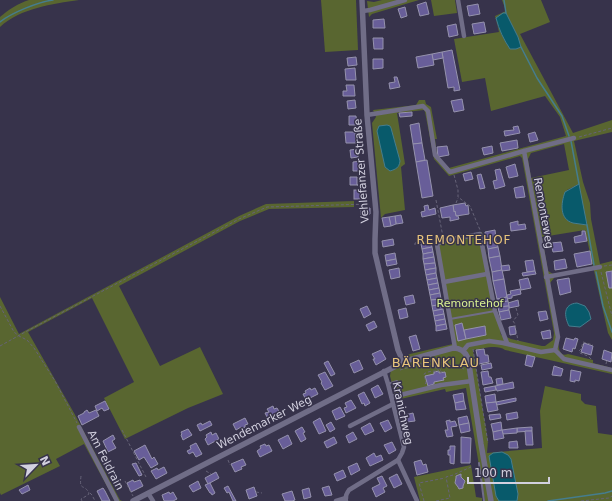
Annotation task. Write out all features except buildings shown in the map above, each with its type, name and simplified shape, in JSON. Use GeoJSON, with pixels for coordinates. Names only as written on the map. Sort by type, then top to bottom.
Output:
{"type":"FeatureCollection","features":[{"type":"Feature","properties":{"kind":"street","name":"Vehlefanzer Straße"},"geometry":{"type":"LineString","coordinates":[[362,0],[367,115],[376,212],[376,252],[398,350],[404,359]]}},
{"type":"Feature","properties":{"kind":"street"},"geometry":{"type":"LineString","coordinates":[[363,11],[406,0]]}},
{"type":"Feature","properties":{"kind":"street"},"geometry":{"type":"LineString","coordinates":[[458,0],[464,36]]}},
{"type":"Feature","properties":{"kind":"street"},"geometry":{"type":"LineString","coordinates":[[367,115],[423,106],[428,111],[435,155],[450,172],[574,138]]}},
{"type":"Feature","properties":{"kind":"street","name":"Remonteweg"},"geometry":{"type":"LineString","coordinates":[[524,151],[558,337],[555,350]]}},
{"type":"Feature","properties":{"kind":"street"},"geometry":{"type":"LineString","coordinates":[[455,348],[437,244],[443,241],[480,234],[494,312],[507,343]]}},
{"type":"Feature","properties":{"kind":"street"},"geometry":{"type":"LineString","coordinates":[[546,277],[600,268]]}},
{"type":"Feature","properties":{"kind":"street"},"geometry":{"type":"LineString","coordinates":[[444,282],[488,274]]}},
{"type":"Feature","properties":{"kind":"street"},"geometry":{"type":"LineString","coordinates":[[463,351],[468,345],[489,341],[507,343],[541,352],[555,350],[564,359],[612,370]]}},
{"type":"Feature","properties":{"kind":"street"},"geometry":{"type":"LineString","coordinates":[[404,359],[409,360],[455,348],[466,354],[472,381],[491,501]]}},
{"type":"Feature","properties":{"kind":"street","name":"Wendemarker Weg"},"geometry":{"type":"LineString","coordinates":[[134,501],[394,367],[404,359]]}},
{"type":"Feature","properties":{"kind":"street","name":"Kranichweg"},"geometry":{"type":"LineString","coordinates":[[384,371],[404,447],[398,460],[417,501]]}},
{"type":"Feature","properties":{"kind":"street"},"geometry":{"type":"LineString","coordinates":[[392,397],[441,385],[472,381]]}},
{"type":"Feature","properties":{"kind":"street"},"geometry":{"type":"LineString","coordinates":[[350,426],[393,404]]}},
{"type":"Feature","properties":{"kind":"street","name":"Am Feldrain"},"geometry":{"type":"LineString","coordinates":[[79,427],[117,501]]}},
{"type":"Feature","properties":{"kind":"street"},"geometry":{"type":"LineString","coordinates":[[336,501],[346,500],[346,494],[349,490],[398,460]]}},
{"type":"Feature","properties":{"kind":"street"},"geometry":{"type":"LineString","coordinates":[[148,493],[152,501]]}},
{"type":"Feature","properties":{"kind":"lane"},"geometry":{"type":"LineString","coordinates":[[450,319],[494,312]]}},
{"type":"Feature","properties":{"kind":"lane"},"geometry":{"type":"LineString","coordinates":[[388,384],[397,381]]}},
{"type":"Feature","properties":{"kind":"lane"},"geometry":{"type":"LineString","coordinates":[[479,463],[484,501]]}},
{"type":"Feature","properties":{"kind":"path"},"geometry":{"type":"LineString","coordinates":[[574,138],[612,128]]}},
{"type":"Feature","properties":{"kind":"path"},"geometry":{"type":"LineString","coordinates":[[454,171],[458,190],[456,203]]}},
{"type":"Feature","properties":{"kind":"path"},"geometry":{"type":"LineString","coordinates":[[458,197],[466,202],[472,209],[480,234]]}},
{"type":"Feature","properties":{"kind":"path"},"geometry":{"type":"LineString","coordinates":[[436,200],[443,241]]}},
{"type":"Feature","properties":{"kind":"path"},"geometry":{"type":"LineString","coordinates":[[466,202],[467,206]]}},
{"type":"Feature","properties":{"kind":"path"},"geometry":{"type":"LineString","coordinates":[[0,346],[232,223],[267,207],[369,204]]}},
{"type":"Feature","properties":{"kind":"path"},"geometry":{"type":"LineString","coordinates":[[415,245],[415,243],[434,240],[437,244]]}},
{"type":"Feature","properties":{"kind":"path"},"geometry":{"type":"LineString","coordinates":[[612,264],[600,268],[612,316]]}},
{"type":"Feature","properties":{"kind":"path"},"geometry":{"type":"LineString","coordinates":[[0,306],[14,332],[18,336],[27,340],[34,348],[79,427]]}},
{"type":"Feature","properties":{"kind":"path"},"geometry":{"type":"LineString","coordinates":[[516,308],[518,315],[512,321],[515,324],[517,334],[517,346]]}},
{"type":"Feature","properties":{"kind":"path"},"geometry":{"type":"LineString","coordinates":[[591,360],[586,354],[580,353],[579,351],[584,342],[593,345]]}},
{"type":"Feature","properties":{"kind":"path"},"geometry":{"type":"LineString","coordinates":[[472,345],[488,443]]}},
{"type":"Feature","properties":{"kind":"path"},"geometry":{"type":"LineString","coordinates":[[434,360],[436,370],[439,372]]}},
{"type":"Feature","properties":{"kind":"path"},"geometry":{"type":"LineString","coordinates":[[394,367],[395,371],[434,360],[464,369]]}},
{"type":"Feature","properties":{"kind":"path"},"geometry":{"type":"LineString","coordinates":[[419,390],[426,383],[425,372],[442,368]]}},
{"type":"Feature","properties":{"kind":"path"},"geometry":{"type":"LineString","coordinates":[[122,430],[146,477]]}},
{"type":"Feature","properties":{"kind":"path"},"geometry":{"type":"LineString","coordinates":[[202,465],[205,471],[211,474]]}},
{"type":"Feature","properties":{"kind":"path"},"geometry":{"type":"LineString","coordinates":[[424,501],[419,483],[446,478],[471,467]]}},
{"type":"Feature","properties":{"kind":"path"},"geometry":{"type":"LineString","coordinates":[[81,476],[80,484],[92,495],[95,501]]}},
{"type":"Feature","properties":{"kind":"path"},"geometry":{"type":"LineString","coordinates":[[436,501],[450,498],[446,478]]}},
{"type":"Feature","properties":{"kind":"path"},"geometry":{"type":"LineString","coordinates":[[125,481],[134,501]]}},
{"type":"Feature","properties":{"kind":"path"},"geometry":{"type":"LineString","coordinates":[[256,492],[262,493]]}},
{"type":"Feature","properties":{"kind":"path"},"geometry":{"type":"LineString","coordinates":[[82,501],[81,499],[89,493]]}},
{"type":"Feature","properties":{"kind":"path"},"geometry":{"type":"LineString","coordinates":[[581,501],[600,500],[612,496]]}},
{"type":"Feature","properties":{"kind":"green space"},"geometry":{"type":"Polygon","coordinates":[[[29,0],[79,0],[48,5],[27,11],[17,15],[0,27],[0,17],[14,7],[29,0]]]}},
{"type":"Feature","properties":{"kind":"green space"},"geometry":{"type":"Polygon","coordinates":[[[321,0],[356,0],[358,50],[325,52],[321,0]]]}},
{"type":"Feature","properties":{"kind":"green space"},"geometry":{"type":"Polygon","coordinates":[[[382,0],[419,0],[372,14],[369,17],[367,1],[374,2],[382,0]]]}},
{"type":"Feature","properties":{"kind":"green space"},"geometry":{"type":"Polygon","coordinates":[[[431,0],[455,0],[457,13],[434,16],[431,0]]]}},
{"type":"Feature","properties":{"kind":"green space","name":"Remontehof"},"geometry":{"type":"Polygon","coordinates":[[[502,0],[541,0],[550,22],[520,34],[573,133],[612,120],[612,132],[574,141],[583,182],[590,203],[591,219],[600,264],[612,261],[612,340],[608,333],[585,230],[542,237],[548,271],[553,274],[554,278],[550,283],[559,349],[561,353],[563,355],[568,354],[593,360],[593,363],[612,368],[612,374],[505,350],[498,347],[473,350],[488,441],[487,453],[542,448],[540,411],[545,386],[581,394],[581,400],[585,404],[596,406],[598,433],[612,435],[612,501],[517,501],[518,500],[496,496],[499,501],[485,501],[466,388],[446,392],[445,389],[396,400],[390,376],[392,362],[410,354],[453,344],[434,240],[482,232],[501,335],[511,339],[542,346],[545,346],[553,340],[554,333],[522,158],[520,156],[449,176],[434,159],[424,110],[397,113],[405,164],[401,167],[405,210],[385,214],[381,218],[372,123],[376,117],[373,110],[416,105],[419,100],[425,100],[426,104],[431,107],[437,139],[435,139],[437,156],[449,168],[566,136],[560,117],[545,96],[491,111],[485,78],[462,82],[454,39],[499,32],[495,16],[506,11],[502,0]],[[506,13],[496,19],[498,27],[507,44],[521,47],[518,37],[506,13]],[[564,144],[531,153],[528,159],[531,178],[569,170],[564,144]],[[579,184],[567,190],[562,210],[564,215],[571,222],[586,225],[579,184]]]}},
{"type":"Feature","properties":{"kind":"green space"},"geometry":{"type":"Polygon","coordinates":[[[354,201],[354,207],[269,209],[240,221],[119,286],[160,366],[200,347],[223,394],[188,408],[125,439],[104,398],[134,382],[92,298],[28,332],[74,413],[120,500],[122,501],[115,501],[84,444],[56,459],[60,466],[1,495],[0,297],[19,334],[239,216],[266,204],[354,201]]]}},
{"type":"Feature","properties":{"kind":"green space"},"geometry":{"type":"Polygon","coordinates":[[[471,465],[476,497],[482,498],[482,501],[420,501],[414,477],[471,465]]]}},
{"type":"Feature","properties":{"kind":"water"},"geometry":{"type":"Polygon","coordinates":[[[503,13],[506,13],[518,37],[521,47],[510,49],[504,38],[496,18],[503,13]]]}},
{"type":"Feature","properties":{"kind":"water"},"geometry":{"type":"Polygon","coordinates":[[[387,125],[391,128],[400,161],[397,168],[390,171],[385,167],[377,131],[379,126],[387,125]]]}},
{"type":"Feature","properties":{"kind":"water"},"geometry":{"type":"Polygon","coordinates":[[[579,184],[587,225],[568,221],[562,210],[565,192],[579,184]]]}},
{"type":"Feature","properties":{"kind":"water"},"geometry":{"type":"Polygon","coordinates":[[[577,303],[585,306],[591,319],[580,327],[569,326],[566,318],[567,308],[572,304],[577,303]]]}},
{"type":"Feature","properties":{"kind":"water"},"geometry":{"type":"Polygon","coordinates":[[[502,452],[508,455],[511,459],[518,494],[517,501],[499,501],[496,496],[489,456],[493,453],[502,452]]]}},
{"type":"Feature","properties":{"kind":"waterway"},"geometry":{"type":"LineString","coordinates":[[0,22],[25,8],[53,0]]}},
{"type":"Feature","properties":{"kind":"waterway"},"geometry":{"type":"LineString","coordinates":[[504,0],[506,13]]}},
{"type":"Feature","properties":{"kind":"waterway"},"geometry":{"type":"LineString","coordinates":[[521,47],[537,78],[562,116],[569,136]]}},
{"type":"Feature","properties":{"kind":"waterway"},"geometry":{"type":"LineString","coordinates":[[571,141],[579,184]]}},
{"type":"Feature","properties":{"kind":"waterway"},"geometry":{"type":"LineString","coordinates":[[587,225],[594,265]]}},
{"type":"Feature","properties":{"kind":"waterway"},"geometry":{"type":"LineString","coordinates":[[596,272],[603,306],[612,332]]}},
{"type":"Feature","properties":{"kind":"waterway"},"geometry":{"type":"LineString","coordinates":[[548,501],[612,491]]}},
{"type":"Feature","properties":{"kind":"district","name":"REMONTEHOF"},"geometry":{"type":"Point","coordinates":[464,240]}},
{"type":"Feature","properties":{"kind":"district","name":"BÄRENKLAU"},"geometry":{"type":"Point","coordinates":[436,362]}}]}
